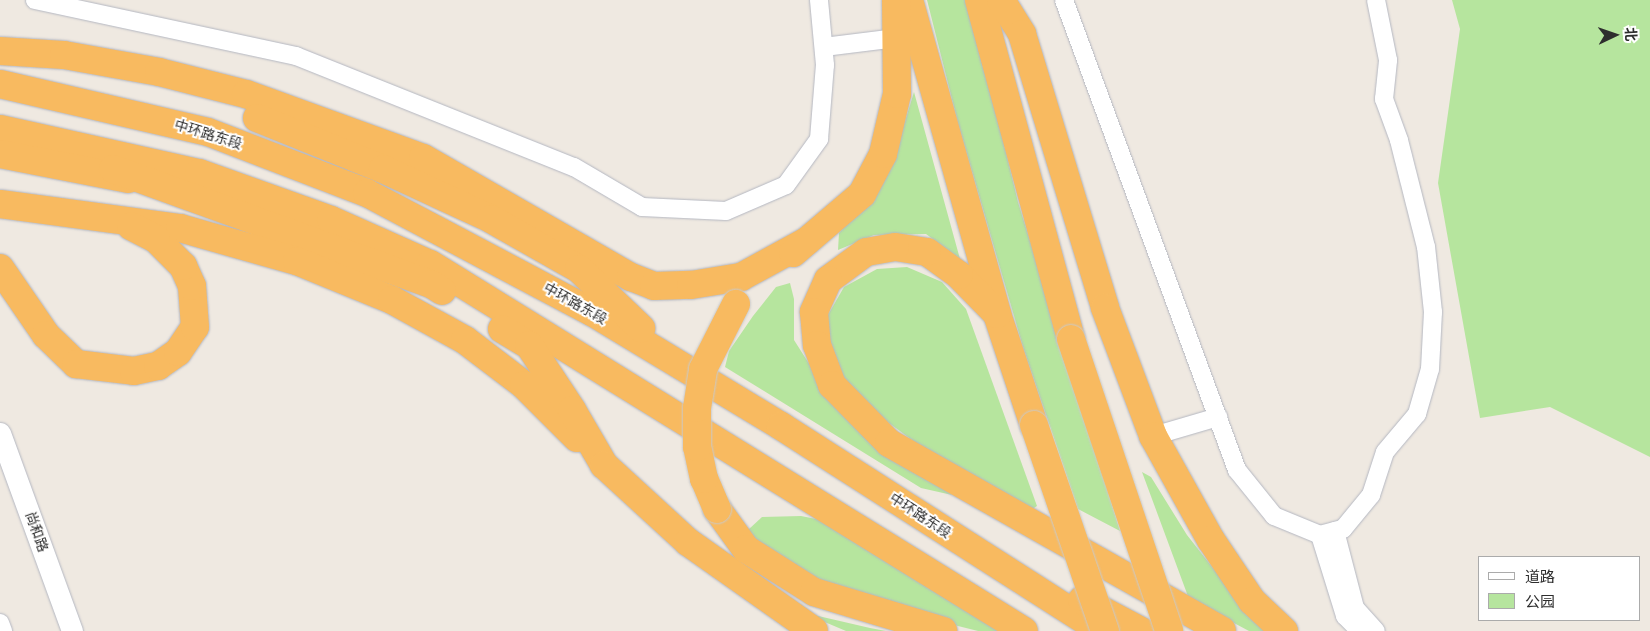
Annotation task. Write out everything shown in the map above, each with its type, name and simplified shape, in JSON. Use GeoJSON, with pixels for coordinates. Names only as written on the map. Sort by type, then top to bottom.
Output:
{"type":"FeatureCollection","features":[{"type":"Feature","properties":{"kind":"highway"},"geometry":{"type":"LineString","coordinates":[[896,0],[897,94],[883,154],[862,194],[736,304],[703,369],[697,408],[697,447],[704,479],[717,509],[746,549],[814,592],[943,631]]}},
{"type":"Feature","properties":{"kind":"highway"},"geometry":{"type":"LineString","coordinates":[[909,0],[997,314],[1105,631]]}},
{"type":"Feature","properties":{"kind":"highway"},"geometry":{"type":"LineString","coordinates":[[979,0],[1071,340],[1169,631]]}},
{"type":"Feature","properties":{"kind":"highway"},"geometry":{"type":"LineString","coordinates":[[1001,0],[1022,34],[1105,308],[1153,436],[1210,540],[1247,594],[1284,631]]}},
{"type":"Feature","properties":{"kind":"highway"},"geometry":{"type":"LineString","coordinates":[[0,52],[64,55],[159,72],[265,101],[423,158],[631,277],[654,286],[691,285],[741,277],[807,241]]}},
{"type":"Feature","properties":{"kind":"highway"},"geometry":{"type":"LineString","coordinates":[[0,61],[169,90],[269,122],[491,219],[579,269],[677,363]]}},
{"type":"Feature","properties":{"kind":"highway","name":"中环路东段"},"geometry":{"type":"LineString","coordinates":[[0,84],[208,132],[367,193],[592,312],[677,363],[1101,631]]}},
{"type":"Feature","properties":{"kind":"highway"},"geometry":{"type":"LineString","coordinates":[[0,130],[160,185],[431,284],[529,345],[572,410],[604,465]]}},
{"type":"Feature","properties":{"kind":"highway"},"geometry":{"type":"LineString","coordinates":[[0,130],[199,173],[331,220],[430,264],[1024,631]]}},
{"type":"Feature","properties":{"kind":"highway"},"geometry":{"type":"LineString","coordinates":[[0,154],[160,185]]}},
{"type":"Feature","properties":{"kind":"highway"},"geometry":{"type":"LineString","coordinates":[[0,204],[180,228],[297,261],[392,300],[465,340],[524,385],[604,465],[688,542],[814,631]]}},
{"type":"Feature","properties":{"kind":"highway"},"geometry":{"type":"LineString","coordinates":[[6,277],[46,335],[76,364],[124,370],[158,366],[178,352],[195,327],[192,286],[183,266],[156,239],[120,220]]}},
{"type":"Feature","properties":{"kind":"highway"},"geometry":{"type":"LineString","coordinates":[[997,314],[958,274],[927,252],[895,246],[866,252],[828,280],[814,312],[817,345],[832,386],[889,443],[1222,631]]}},
{"type":"Feature","properties":{"kind":"highway"},"geometry":{"type":"LineString","coordinates":[[904,506],[1141,631]]}},
{"type":"Feature","properties":{"kind":"street"},"geometry":{"type":"LineString","coordinates":[[35,0],[296,56],[574,167],[642,207],[726,211],[786,185],[819,139],[826,65],[819,0]]}},
{"type":"Feature","properties":{"kind":"street"},"geometry":{"type":"LineString","coordinates":[[1064,0],[1237,470],[1274,516],[1327,533],[1343,529],[1371,495],[1385,452],[1417,414],[1430,369],[1433,312],[1426,247],[1399,140],[1384,99],[1388,60],[1376,0]]}},
{"type":"Feature","properties":{"kind":"street"},"geometry":{"type":"LineString","coordinates":[[824,47],[896,38]]}},
{"type":"Feature","properties":{"kind":"street"},"geometry":{"type":"LineString","coordinates":[[1153,436],[1218,417]]}},
{"type":"Feature","properties":{"kind":"street","name":"尚和路"},"geometry":{"type":"LineString","coordinates":[[2,443],[72,631]]}},
{"type":"Feature","properties":{"kind":"street"},"geometry":{"type":"LineString","coordinates":[[1327,533],[1345,616],[1360,631]]}},
{"type":"Feature","properties":{"kind":"street"},"geometry":{"type":"LineString","coordinates":[[1327,533],[1355,608],[1376,631]]}},
{"type":"Feature","properties":{"kind":"street"},"geometry":{"type":"LineString","coordinates":[[0,623],[3,631]]}},
{"type":"Feature","properties":{"kind":"green space"},"geometry":{"type":"Polygon","coordinates":[[[927,0],[969,0],[1018,202],[1120,531],[1078,509],[1023,347],[958,123],[927,0]]]}},
{"type":"Feature","properties":{"kind":"green space"},"geometry":{"type":"Polygon","coordinates":[[[1452,0],[1650,0],[1650,457],[1550,407],[1480,418],[1438,183],[1460,29],[1452,0]]]}},
{"type":"Feature","properties":{"kind":"green space"},"geometry":{"type":"Polygon","coordinates":[[[914,92],[960,259],[926,234],[874,235],[838,250],[839,233],[865,204],[898,144],[914,92]]]}},
{"type":"Feature","properties":{"kind":"green space"},"geometry":{"type":"Polygon","coordinates":[[[907,267],[942,282],[966,309],[1037,506],[1031,510],[939,460],[881,417],[836,372],[825,320],[844,287],[877,269],[907,267]]]}},
{"type":"Feature","properties":{"kind":"green space"},"geometry":{"type":"Polygon","coordinates":[[[790,283],[794,299],[794,340],[827,392],[862,431],[952,495],[921,488],[725,367],[729,351],[753,316],[776,287],[790,283]]]}},
{"type":"Feature","properties":{"kind":"green space"},"geometry":{"type":"Polygon","coordinates":[[[1142,472],[1151,477],[1187,535],[1234,595],[1268,631],[1249,631],[1189,599],[1142,472]]]}},
{"type":"Feature","properties":{"kind":"green space"},"geometry":{"type":"Polygon","coordinates":[[[801,516],[831,522],[998,631],[978,631],[926,618],[812,583],[766,551],[748,530],[762,517],[801,516]]]}},
{"type":"Feature","properties":{"kind":"green space"},"geometry":{"type":"Polygon","coordinates":[[[801,612],[870,628],[886,631],[846,631],[801,612]]]}}]}
